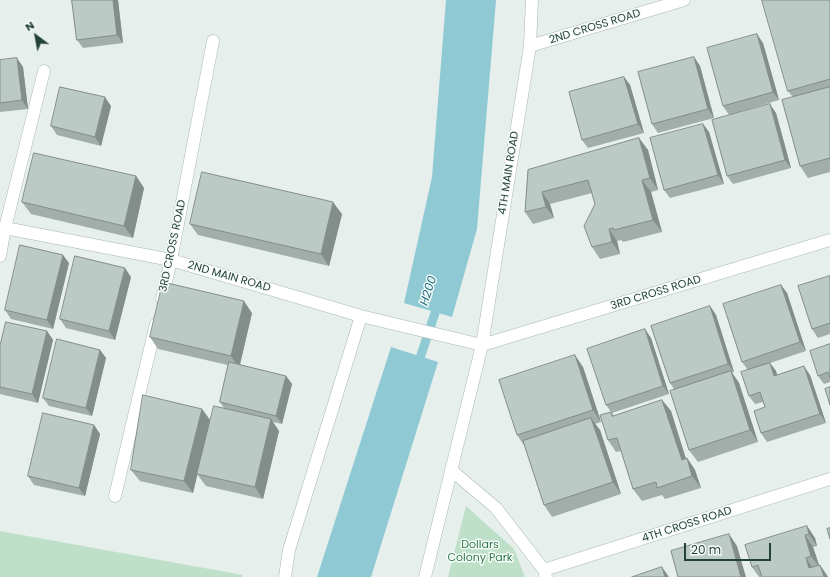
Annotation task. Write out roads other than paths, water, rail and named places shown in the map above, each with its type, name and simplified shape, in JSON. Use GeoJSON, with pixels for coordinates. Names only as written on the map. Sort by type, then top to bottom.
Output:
{"type":"FeatureCollection","features":[{"type":"Feature","properties":{"kind":"street","name":"4TH MAIN ROAD"},"geometry":{"type":"LineString","coordinates":[[425,577],[482,345],[530,46],[532,0]]}},
{"type":"Feature","properties":{"kind":"street","name":"2ND CROSS ROAD"},"geometry":{"type":"LineString","coordinates":[[530,46],[684,0]]}},
{"type":"Feature","properties":{"kind":"street","name":"3RD CROSS ROAD"},"geometry":{"type":"LineString","coordinates":[[115,496],[171,260],[213,41]]}},
{"type":"Feature","properties":{"kind":"street"},"geometry":{"type":"LineString","coordinates":[[0,256],[2,228],[44,71]]}},
{"type":"Feature","properties":{"kind":"street","name":"2ND MAIN ROAD"},"geometry":{"type":"LineString","coordinates":[[2,228],[171,260],[361,316],[482,345]]}},
{"type":"Feature","properties":{"kind":"street","name":"3RD CROSS ROAD"},"geometry":{"type":"LineString","coordinates":[[482,345],[830,240]]}},
{"type":"Feature","properties":{"kind":"street"},"geometry":{"type":"LineString","coordinates":[[285,577],[289,550],[361,316]]}},
{"type":"Feature","properties":{"kind":"street"},"geometry":{"type":"LineString","coordinates":[[451,470],[496,508],[545,574]]}},
{"type":"Feature","properties":{"kind":"street","name":"4TH CROSS ROAD"},"geometry":{"type":"LineString","coordinates":[[545,574],[830,479]]}},
{"type":"Feature","properties":{"kind":"water"},"geometry":{"type":"Polygon","coordinates":[[[446,0],[496,0],[477,229],[452,317],[404,303],[432,177],[446,0]]]}},
{"type":"Feature","properties":{"kind":"water"},"geometry":{"type":"Polygon","coordinates":[[[391,347],[438,362],[371,577],[317,577],[391,347]]]}},
{"type":"Feature","properties":{"kind":"waterway","name":"H200"},"geometry":{"type":"LineString","coordinates":[[417,367],[439,301]]}},
{"type":"Feature","properties":{"kind":"park label","name":"Dollars Colony Park"},"geometry":{"type":"Point","coordinates":[480,551]}}]}
